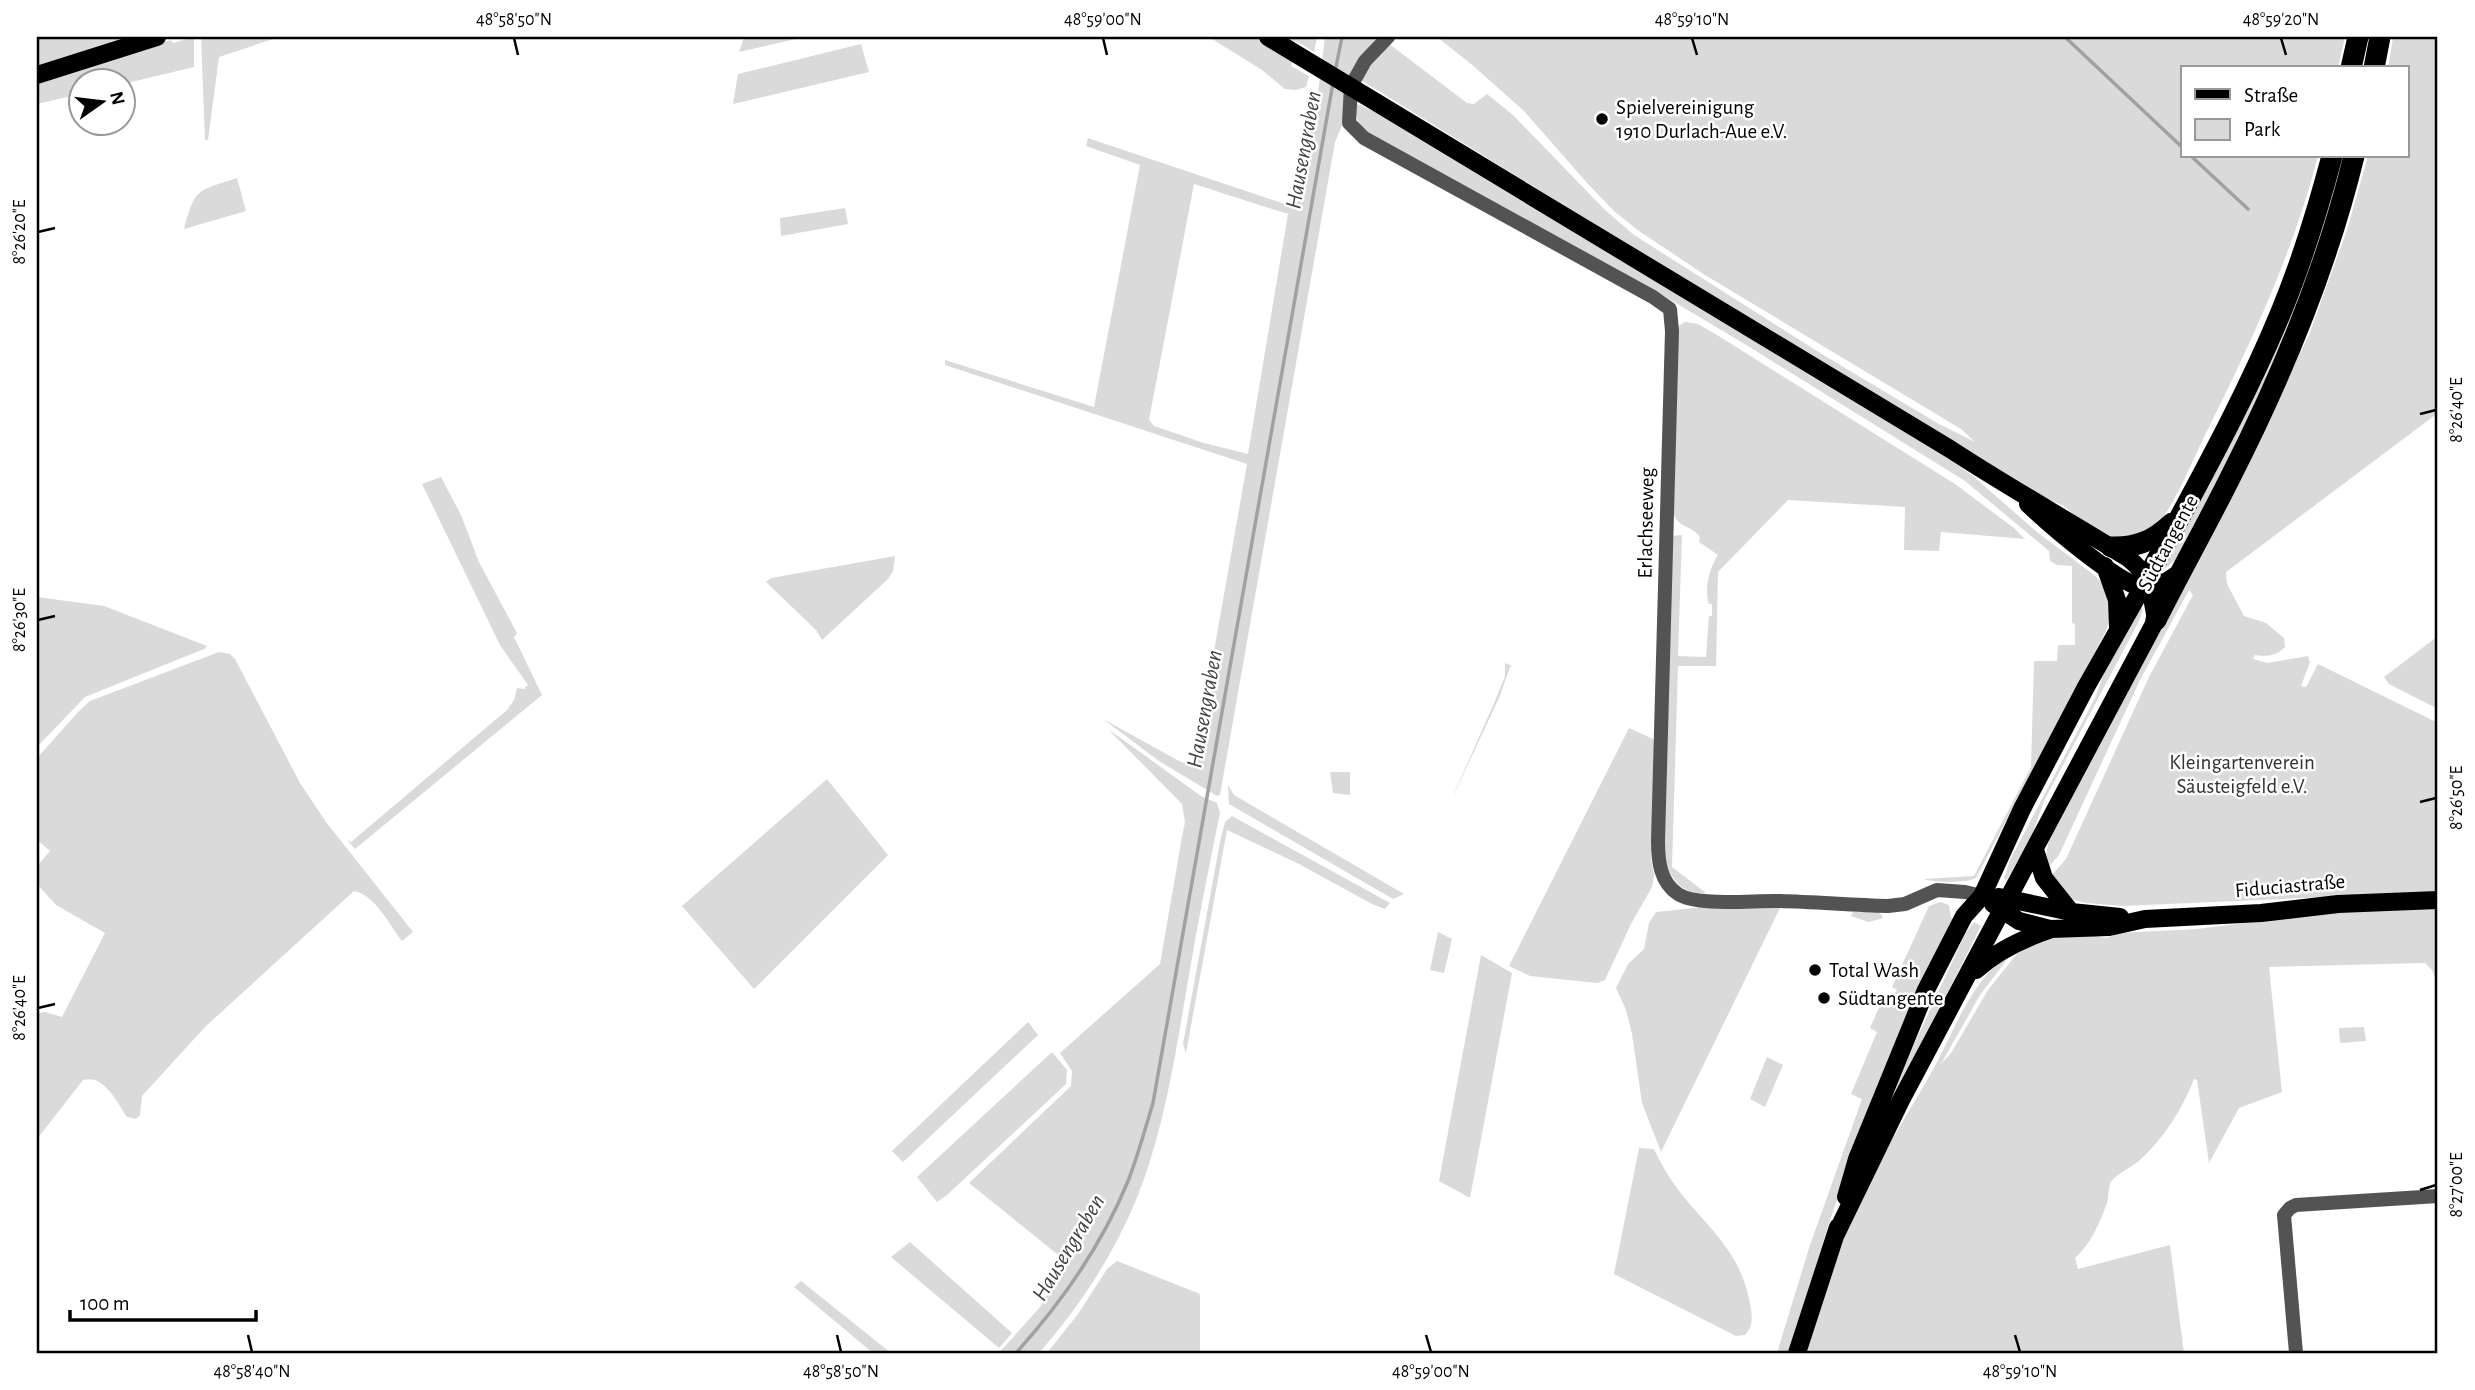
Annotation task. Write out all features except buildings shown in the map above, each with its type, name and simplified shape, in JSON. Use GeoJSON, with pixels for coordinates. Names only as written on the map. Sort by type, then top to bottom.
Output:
{"type":"FeatureCollection","features":[{"type":"Feature","properties":{"kind":"highway"},"geometry":{"type":"LineString","coordinates":[[2351,66],[2358,37]]}},
{"type":"Feature","properties":{"kind":"highway"},"geometry":{"type":"LineString","coordinates":[[2374,66],[2380,37]]}},
{"type":"Feature","properties":{"kind":"highway","name":"Südtangente"},"geometry":{"type":"LineString","coordinates":[[2147,584],[2240,400],[2281,312],[2306,246],[2331,158]]}},
{"type":"Feature","properties":{"kind":"highway","name":"Südtangente"},"geometry":{"type":"LineString","coordinates":[[2156,620],[2231,477],[2296,330],[2329,245],[2353,158]]}},
{"type":"Feature","properties":{"kind":"highway"},"geometry":{"type":"LineString","coordinates":[[2107,556],[2147,542],[2181,515]]}},
{"type":"Feature","properties":{"kind":"highway"},"geometry":{"type":"LineString","coordinates":[[2147,584],[2164,584],[2179,575]]}},
{"type":"Feature","properties":{"kind":"main road"},"geometry":{"type":"LineString","coordinates":[[37,75],[156,37]]}},
{"type":"Feature","properties":{"kind":"main road"},"geometry":{"type":"LineString","coordinates":[[1268,37],[2052,510],[2107,556],[2137,565],[2147,584],[2156,620]]}},
{"type":"Feature","properties":{"kind":"main road"},"geometry":{"type":"LineString","coordinates":[[2107,556],[2117,600],[2118,630]]}},
{"type":"Feature","properties":{"kind":"main road","name":"Südtangente"},"geometry":{"type":"LineString","coordinates":[[1797,1353],[1857,1159],[1926,990],[1964,916],[1982,896],[2022,809],[2118,630],[2147,584]]}},
{"type":"Feature","properties":{"kind":"main road","name":"Südtangente"},"geometry":{"type":"LineString","coordinates":[[1835,1237],[1901,1100],[2156,620]]}},
{"type":"Feature","properties":{"kind":"main road"},"geometry":{"type":"LineString","coordinates":[[2035,850],[2044,878],[2071,912]]}},
{"type":"Feature","properties":{"kind":"main road","name":"Fiduciastraße"},"geometry":{"type":"LineString","coordinates":[[1982,896],[2005,904],[2145,919],[2338,904],[2438,900]]}},
{"type":"Feature","properties":{"kind":"main road","name":"Fiduciastraße"},"geometry":{"type":"LineString","coordinates":[[2005,904],[2028,924],[2050,929],[2109,927],[2145,919]]}},
{"type":"Feature","properties":{"kind":"main road"},"geometry":{"type":"LineString","coordinates":[[1968,977],[1990,958],[2028,937],[2050,929]]}},
{"type":"Feature","properties":{"kind":"street","name":"Erlachseeweg"},"geometry":{"type":"LineString","coordinates":[[1388,37],[1365,61],[1351,86],[1349,123],[1364,138],[1653,297],[1670,309],[1672,331],[1658,841],[1660,868],[1670,887],[1679,895],[1695,901],[1888,906],[1905,904],[1937,890],[1982,896]]}},
{"type":"Feature","properties":{"kind":"street"},"geometry":{"type":"LineString","coordinates":[[2296,1353],[2284,1215],[2290,1208],[2296,1205],[2438,1196]]}},
{"type":"Feature","properties":{"kind":"green space"},"geometry":{"type":"Polygon","coordinates":[[[37,37],[133,37],[37,68],[37,37]]]}},
{"type":"Feature","properties":{"kind":"green space"},"geometry":{"type":"Polygon","coordinates":[[[194,37],[194,67],[136,81],[136,66],[90,66],[171,40],[173,43],[194,37]]]}},
{"type":"Feature","properties":{"kind":"green space"},"geometry":{"type":"Polygon","coordinates":[[[201,37],[279,37],[219,57],[208,140],[205,140],[201,37]]]}},
{"type":"Feature","properties":{"kind":"green space"},"geometry":{"type":"Polygon","coordinates":[[[744,37],[804,37],[739,52],[744,37]]]}},
{"type":"Feature","properties":{"kind":"green space"},"geometry":{"type":"Polygon","coordinates":[[[1209,37],[1255,37],[1293,61],[1291,66],[1309,76],[1306,87],[1285,89],[1262,70],[1209,37]]]}},
{"type":"Feature","properties":{"kind":"green space"},"geometry":{"type":"Polygon","coordinates":[[[1282,37],[1317,37],[1314,52],[1296,41],[1293,44],[1282,37]]]}},
{"type":"Feature","properties":{"kind":"green space"},"geometry":{"type":"Polygon","coordinates":[[[1325,37],[1379,37],[1335,142],[1220,795],[1217,796],[1159,761],[1103,719],[1179,761],[1194,765],[1247,464],[945,365],[945,360],[1094,407],[1140,165],[1086,146],[1088,138],[1291,206],[1307,109],[1313,107],[1317,100],[1325,37]],[[1194,184],[1149,420],[1154,426],[1248,454],[1288,214],[1194,184]]]}},
{"type":"Feature","properties":{"kind":"green space"},"geometry":{"type":"Polygon","coordinates":[[[1437,37],[2345,37],[2338,66],[2181,66],[2181,158],[2317,158],[2296,228],[2270,297],[2176,496],[2153,531],[2115,541],[2087,526],[2064,506],[2031,492],[1359,79],[1388,43],[1467,103],[1474,104],[1487,94],[1513,115],[1604,209],[1634,235],[1825,356],[1939,424],[1975,442],[1961,429],[1705,275],[1639,231],[1615,212],[1588,184],[1524,111],[1437,37]]]}},
{"type":"Feature","properties":{"kind":"green space","name":"Kleingartenverein Säusteigfeld e.V."},"geometry":{"type":"Polygon","coordinates":[[[2393,37],[2438,37],[2438,413],[2226,572],[2227,584],[2244,616],[2266,623],[2284,638],[2285,647],[2278,652],[2267,656],[2255,655],[2253,659],[2267,663],[2308,656],[2310,662],[2301,686],[2306,687],[2318,664],[2438,723],[2438,892],[2123,906],[2074,900],[2050,877],[2066,859],[2149,677],[2193,595],[2189,590],[2140,680],[2059,855],[2047,869],[2049,839],[2309,335],[2347,230],[2367,158],[2408,158],[2408,66],[2388,66],[2393,37]]]}},
{"type":"Feature","properties":{"kind":"green space"},"geometry":{"type":"Polygon","coordinates":[[[861,44],[869,72],[733,104],[738,74],[861,44]]]}},
{"type":"Feature","properties":{"kind":"green space"},"geometry":{"type":"Polygon","coordinates":[[[66,74],[66,97],[37,104],[37,83],[66,74]]]}},
{"type":"Feature","properties":{"kind":"green space"},"geometry":{"type":"Polygon","coordinates":[[[1355,103],[1380,114],[1941,453],[2099,579],[2109,599],[2107,629],[1976,878],[1950,882],[1924,879],[1974,876],[2031,767],[2034,661],[2057,661],[2058,645],[2075,645],[2075,624],[2072,623],[2072,566],[2057,565],[2050,561],[2049,551],[1965,481],[1743,343],[1664,296],[1365,132],[1357,119],[1355,103]]]}},
{"type":"Feature","properties":{"kind":"green space"},"geometry":{"type":"Polygon","coordinates":[[[2339,158],[2346,158],[2298,305],[2247,426],[2180,556],[2164,567],[2339,158]]]}},
{"type":"Feature","properties":{"kind":"green space"},"geometry":{"type":"Polygon","coordinates":[[[237,178],[246,211],[184,229],[191,205],[200,193],[237,178]]]}},
{"type":"Feature","properties":{"kind":"green space"},"geometry":{"type":"Polygon","coordinates":[[[845,208],[848,224],[781,236],[780,218],[845,208]]]}},
{"type":"Feature","properties":{"kind":"green space"},"geometry":{"type":"Polygon","coordinates":[[[1685,322],[1698,324],[1717,335],[1955,484],[2025,539],[1941,532],[1939,551],[1904,550],[1905,507],[1788,500],[1718,572],[1716,666],[1678,666],[1672,867],[1706,893],[1691,892],[1679,885],[1664,860],[1672,536],[1682,535],[1678,656],[1706,657],[1709,616],[1712,616],[1707,586],[1718,555],[1699,542],[1697,533],[1678,522],[1673,513],[1677,327],[1685,322]]]}},
{"type":"Feature","properties":{"kind":"green space"},"geometry":{"type":"Polygon","coordinates":[[[441,477],[461,515],[479,562],[517,633],[514,637],[542,695],[355,849],[347,840],[351,842],[507,710],[514,700],[517,688],[524,689],[528,685],[500,645],[422,484],[441,477]]]}},
{"type":"Feature","properties":{"kind":"green space"},"geometry":{"type":"Polygon","coordinates":[[[895,556],[893,571],[888,579],[822,640],[816,630],[766,582],[771,578],[895,556]]]}},
{"type":"Feature","properties":{"kind":"green space"},"geometry":{"type":"Polygon","coordinates":[[[37,597],[104,606],[207,646],[85,697],[37,747],[37,597]]]}},
{"type":"Feature","properties":{"kind":"green space"},"geometry":{"type":"Polygon","coordinates":[[[2140,606],[2143,609],[2139,621],[2044,801],[2032,836],[2006,881],[2004,878],[2010,860],[2095,698],[2109,659],[2140,606]]]}},
{"type":"Feature","properties":{"kind":"green space"},"geometry":{"type":"Polygon","coordinates":[[[2438,636],[2438,709],[2389,684],[2384,677],[2438,636]]]}},
{"type":"Feature","properties":{"kind":"green space"},"geometry":{"type":"Polygon","coordinates":[[[219,652],[230,654],[235,659],[300,783],[326,822],[413,932],[402,941],[375,904],[354,891],[205,1027],[142,1096],[140,1115],[136,1119],[127,1117],[104,1085],[91,1079],[83,1080],[37,1139],[37,1013],[45,1012],[62,1017],[105,933],[56,905],[37,884],[37,866],[50,851],[37,840],[37,758],[90,701],[219,652]]]}},
{"type":"Feature","properties":{"kind":"green space"},"geometry":{"type":"Polygon","coordinates":[[[1505,663],[1512,666],[1449,805],[1505,676],[1505,663]]]}},
{"type":"Feature","properties":{"kind":"green space"},"geometry":{"type":"Polygon","coordinates":[[[1629,728],[1653,739],[1655,743],[1652,887],[1605,980],[1597,983],[1530,976],[1509,966],[1629,728]]]}},
{"type":"Feature","properties":{"kind":"green space"},"geometry":{"type":"Polygon","coordinates":[[[1108,729],[1201,796],[1217,803],[1220,813],[1165,1105],[1134,1205],[1112,1251],[1085,1294],[1039,1353],[999,1353],[1040,1307],[1067,1262],[969,1183],[1071,1086],[1072,1071],[1060,1053],[1160,964],[1185,822],[1182,804],[1108,729]]]}},
{"type":"Feature","properties":{"kind":"green space"},"geometry":{"type":"Polygon","coordinates":[[[1330,772],[1350,772],[1350,795],[1333,793],[1330,772]]]}},
{"type":"Feature","properties":{"kind":"green space"},"geometry":{"type":"Polygon","coordinates":[[[827,779],[888,855],[754,989],[682,906],[827,779]]]}},
{"type":"Feature","properties":{"kind":"green space"},"geometry":{"type":"Polygon","coordinates":[[[1228,785],[1234,795],[1404,894],[1393,899],[1229,804],[1228,785]]]}},
{"type":"Feature","properties":{"kind":"green space"},"geometry":{"type":"Polygon","coordinates":[[[1232,816],[1390,903],[1385,909],[1372,904],[1299,864],[1227,830],[1186,1053],[1183,1044],[1220,842],[1225,822],[1232,816]]]}},
{"type":"Feature","properties":{"kind":"green space"},"geometry":{"type":"Polygon","coordinates":[[[1940,902],[1949,905],[1951,918],[1954,920],[1862,1129],[1830,1220],[1789,1353],[1777,1353],[1809,1248],[1862,1099],[1851,1094],[1877,1032],[1870,1028],[1884,996],[1892,999],[1897,990],[1892,987],[1929,906],[1940,902]]]}},
{"type":"Feature","properties":{"kind":"green space"},"geometry":{"type":"Polygon","coordinates":[[[2438,907],[2438,984],[2432,970],[2425,963],[2269,967],[2282,1092],[2239,1108],[2209,1163],[2197,1080],[2194,1079],[2178,1112],[2157,1142],[2141,1159],[2111,1182],[2107,1203],[2098,1226],[2075,1258],[2078,1269],[2170,1245],[2184,1353],[1805,1353],[1836,1258],[1868,1184],[1935,1066],[1967,1003],[1999,962],[2012,953],[1980,995],[1941,1064],[1951,1053],[1988,990],[2019,951],[2045,937],[2091,935],[2106,938],[2119,933],[2197,929],[2329,912],[2438,907]]]}},
{"type":"Feature","properties":{"kind":"green space"},"geometry":{"type":"Polygon","coordinates":[[[1695,908],[1780,908],[1661,1152],[1642,1103],[1632,1034],[1626,1010],[1616,988],[1628,964],[1644,949],[1649,923],[1656,912],[1695,908]]]}},
{"type":"Feature","properties":{"kind":"green space"},"geometry":{"type":"Polygon","coordinates":[[[1853,912],[1879,912],[1883,917],[1868,922],[1851,916],[1853,912]]]}},
{"type":"Feature","properties":{"kind":"green space"},"geometry":{"type":"Polygon","coordinates":[[[1974,922],[1981,926],[1872,1144],[1883,1112],[1965,934],[1974,922]]]}},
{"type":"Feature","properties":{"kind":"green space"},"geometry":{"type":"Polygon","coordinates":[[[1438,932],[1452,939],[1444,973],[1430,970],[1438,932]]]}},
{"type":"Feature","properties":{"kind":"green space"},"geometry":{"type":"Polygon","coordinates":[[[1481,955],[1512,973],[1470,1198],[1439,1181],[1481,955]]]}},
{"type":"Feature","properties":{"kind":"green space"},"geometry":{"type":"Polygon","coordinates":[[[1028,1022],[1038,1035],[903,1162],[892,1151],[1028,1022]]]}},
{"type":"Feature","properties":{"kind":"green space"},"geometry":{"type":"Polygon","coordinates":[[[2364,1027],[2366,1041],[2340,1043],[2339,1028],[2364,1027]]]}},
{"type":"Feature","properties":{"kind":"green space"},"geometry":{"type":"Polygon","coordinates":[[[1052,1052],[1067,1070],[1066,1084],[937,1202],[917,1177],[1052,1052]]]}},
{"type":"Feature","properties":{"kind":"green space"},"geometry":{"type":"Polygon","coordinates":[[[1767,1057],[1783,1065],[1765,1107],[1750,1099],[1767,1057]]]}},
{"type":"Feature","properties":{"kind":"green space"},"geometry":{"type":"Polygon","coordinates":[[[1639,1148],[1654,1149],[1675,1186],[1732,1256],[1746,1286],[1751,1308],[1751,1324],[1745,1335],[1736,1336],[1614,1274],[1639,1148]]]}},
{"type":"Feature","properties":{"kind":"green space"},"geometry":{"type":"Polygon","coordinates":[[[910,1242],[1012,1333],[999,1348],[891,1257],[910,1242]]]}},
{"type":"Feature","properties":{"kind":"green space"},"geometry":{"type":"Polygon","coordinates":[[[1117,1261],[1200,1294],[1200,1353],[1047,1353],[1078,1314],[1107,1269],[1117,1261]]]}},
{"type":"Feature","properties":{"kind":"green space"},"geometry":{"type":"Polygon","coordinates":[[[801,1281],[891,1353],[873,1353],[794,1287],[801,1281]]]}},
{"type":"Feature","properties":{"kind":"waterway","name":"Hausengraben"},"geometry":{"type":"LineString","coordinates":[[1335,72],[1342,37]]}},
{"type":"Feature","properties":{"kind":"waterway"},"geometry":{"type":"LineString","coordinates":[[2065,37],[2181,146]]}},
{"type":"Feature","properties":{"kind":"waterway","name":"Hausengraben"},"geometry":{"type":"LineString","coordinates":[[1016,1353],[1065,1293],[1106,1228],[1132,1172],[1153,1103],[1333,83]]}},
{"type":"Feature","properties":{"kind":"waterway"},"geometry":{"type":"LineString","coordinates":[[2193,158],[2248,209]]}},
{"type":"Feature","properties":{"kind":"place","name":"Spielvereinigung 1910 Durlach-Aue e.V."},"geometry":{"type":"Point","coordinates":[1602,119]}},
{"type":"Feature","properties":{"kind":"place","name":"Total Wash"},"geometry":{"type":"Point","coordinates":[1815,970]}},
{"type":"Feature","properties":{"kind":"place","name":"Südtangente"},"geometry":{"type":"Point","coordinates":[1824,998]}}]}
